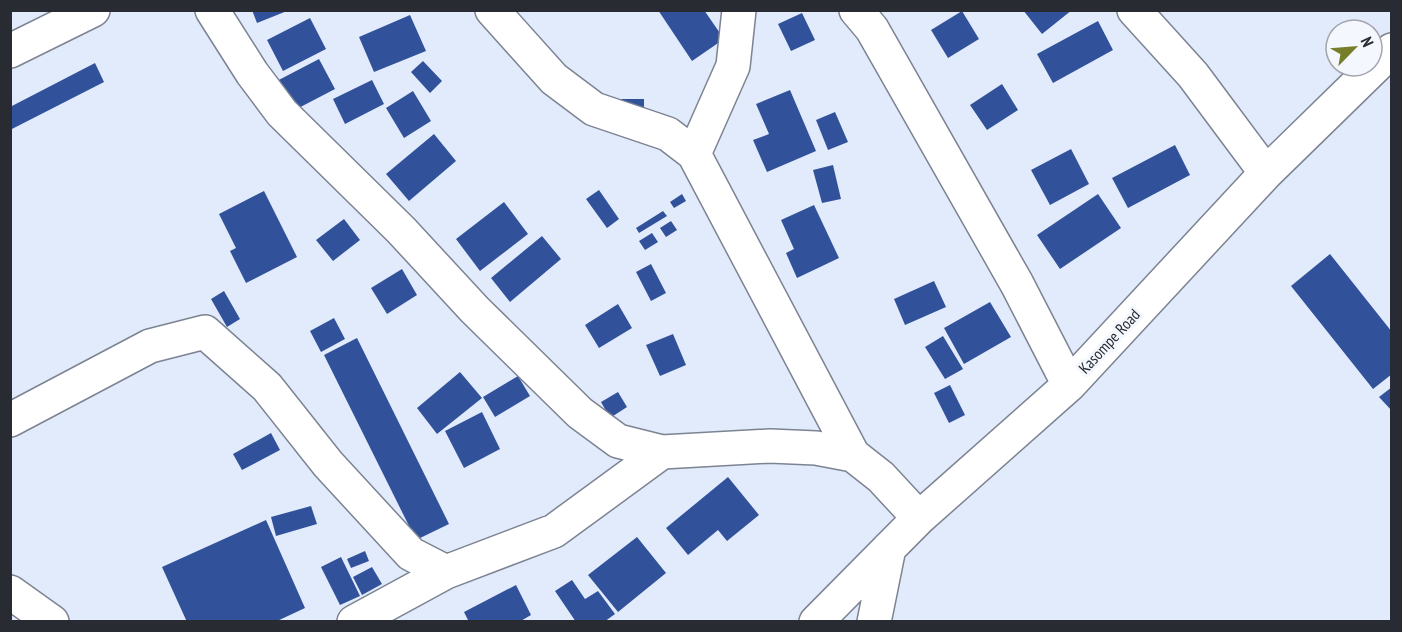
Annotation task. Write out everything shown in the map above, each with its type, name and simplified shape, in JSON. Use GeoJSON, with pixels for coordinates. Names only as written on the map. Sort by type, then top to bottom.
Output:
{"type":"FeatureCollection","features":[{"type":"Feature","properties":{"kind":"street"},"geometry":{"type":"LineString","coordinates":[[10,51],[93,10]]}},
{"type":"Feature","properties":{"kind":"street"},"geometry":{"type":"LineString","coordinates":[[212,10],[252,73],[282,113],[401,230],[523,358],[580,413],[618,441],[662,452],[770,446],[816,448],[853,456],[881,477],[919,518]]}},
{"type":"Feature","properties":{"kind":"street"},"geometry":{"type":"LineString","coordinates":[[492,10],[554,79],[594,109],[668,134],[694,154],[853,456]]}},
{"type":"Feature","properties":{"kind":"street"},"geometry":{"type":"LineString","coordinates":[[694,154],[733,66],[740,10]]}},
{"type":"Feature","properties":{"kind":"street"},"geometry":{"type":"LineString","coordinates":[[856,10],[872,29],[1011,274],[1069,385]]}},
{"type":"Feature","properties":{"kind":"street"},"geometry":{"type":"LineString","coordinates":[[1134,10],[1193,75],[1266,173]]}},
{"type":"Feature","properties":{"kind":"street","name":"Kasompe Road"},"geometry":{"type":"LineString","coordinates":[[816,621],[919,518],[1069,385],[1266,173],[1392,50]]}},
{"type":"Feature","properties":{"kind":"street"},"geometry":{"type":"LineString","coordinates":[[10,420],[150,346],[205,332],[267,387],[328,464],[411,554],[446,572]]}},
{"type":"Feature","properties":{"kind":"street"},"geometry":{"type":"LineString","coordinates":[[354,621],[446,572],[555,531],[662,452]]}},
{"type":"Feature","properties":{"kind":"street"},"geometry":{"type":"LineString","coordinates":[[874,621],[889,548]]}},
{"type":"Feature","properties":{"kind":"street"},"geometry":{"type":"LineString","coordinates":[[10,592],[52,621]]}},
{"type":"Feature","properties":{"kind":"building"},"geometry":{"type":"Polygon","coordinates":[[[252,10],[287,10],[287,11],[257,23],[252,10]]]}},
{"type":"Feature","properties":{"kind":"building"},"geometry":{"type":"Polygon","coordinates":[[[658,10],[704,10],[724,39],[692,61],[658,10]]]}},
{"type":"Feature","properties":{"kind":"building"},"geometry":{"type":"Polygon","coordinates":[[[1023,10],[1072,10],[1042,34],[1023,10]]]}},
{"type":"Feature","properties":{"kind":"building"},"geometry":{"type":"Polygon","coordinates":[[[962,11],[979,39],[948,58],[931,30],[962,11]]]}},
{"type":"Feature","properties":{"kind":"building"},"geometry":{"type":"Polygon","coordinates":[[[802,13],[815,40],[791,51],[778,24],[802,13]]]}},
{"type":"Feature","properties":{"kind":"building"},"geometry":{"type":"Polygon","coordinates":[[[410,15],[426,51],[374,72],[359,37],[410,15]]]}},
{"type":"Feature","properties":{"kind":"building"},"geometry":{"type":"Polygon","coordinates":[[[310,18],[326,49],[283,71],[267,40],[310,18]]]}},
{"type":"Feature","properties":{"kind":"building"},"geometry":{"type":"Polygon","coordinates":[[[1098,21],[1113,50],[1053,83],[1037,54],[1098,21]]]}},
{"type":"Feature","properties":{"kind":"building"},"geometry":{"type":"Polygon","coordinates":[[[319,59],[335,89],[289,113],[273,83],[319,59]]]}},
{"type":"Feature","properties":{"kind":"building"},"geometry":{"type":"Polygon","coordinates":[[[423,61],[442,81],[430,93],[411,72],[423,61]]]}},
{"type":"Feature","properties":{"kind":"building"},"geometry":{"type":"Polygon","coordinates":[[[95,63],[104,82],[10,130],[10,107],[95,63]]]}},
{"type":"Feature","properties":{"kind":"building"},"geometry":{"type":"Polygon","coordinates":[[[372,80],[384,104],[345,124],[333,99],[372,80]]]}},
{"type":"Feature","properties":{"kind":"building"},"geometry":{"type":"Polygon","coordinates":[[[1002,84],[1018,110],[987,130],[970,105],[1002,84]]]}},
{"type":"Feature","properties":{"kind":"building"},"geometry":{"type":"Polygon","coordinates":[[[790,90],[816,151],[767,172],[753,140],[769,134],[756,104],[790,90]]]}},
{"type":"Feature","properties":{"kind":"building"},"geometry":{"type":"Polygon","coordinates":[[[413,91],[431,121],[404,138],[386,108],[413,91]]]}},
{"type":"Feature","properties":{"kind":"building"},"geometry":{"type":"Polygon","coordinates":[[[621,99],[644,99],[644,113],[621,113],[621,99]]]}},
{"type":"Feature","properties":{"kind":"building"},"geometry":{"type":"Polygon","coordinates":[[[835,112],[848,142],[828,150],[816,120],[835,112]]]}},
{"type":"Feature","properties":{"kind":"building"},"geometry":{"type":"Polygon","coordinates":[[[434,134],[456,161],[409,201],[386,174],[434,134]]]}},
{"type":"Feature","properties":{"kind":"building"},"geometry":{"type":"Polygon","coordinates":[[[1175,145],[1190,175],[1128,208],[1112,178],[1175,145]]]}},
{"type":"Feature","properties":{"kind":"building"},"geometry":{"type":"Polygon","coordinates":[[[1071,149],[1089,184],[1050,205],[1031,170],[1071,149]]]}},
{"type":"Feature","properties":{"kind":"building"},"geometry":{"type":"Polygon","coordinates":[[[833,165],[841,199],[822,203],[813,170],[833,165]]]}},
{"type":"Feature","properties":{"kind":"building"},"geometry":{"type":"Polygon","coordinates":[[[599,190],[619,219],[607,228],[586,199],[599,190]]]}},
{"type":"Feature","properties":{"kind":"building"},"geometry":{"type":"Polygon","coordinates":[[[264,191],[297,257],[246,283],[230,251],[236,248],[219,214],[264,191]]]}},
{"type":"Feature","properties":{"kind":"building"},"geometry":{"type":"Polygon","coordinates":[[[682,194],[686,201],[674,208],[670,202],[682,194]]]}},
{"type":"Feature","properties":{"kind":"building"},"geometry":{"type":"Polygon","coordinates":[[[1098,194],[1121,228],[1060,269],[1037,235],[1098,194]]]}},
{"type":"Feature","properties":{"kind":"building"},"geometry":{"type":"Polygon","coordinates":[[[504,202],[528,234],[480,271],[456,239],[504,202]]]}},
{"type":"Feature","properties":{"kind":"building"},"geometry":{"type":"Polygon","coordinates":[[[814,205],[839,258],[797,278],[786,253],[794,249],[781,220],[814,205]]]}},
{"type":"Feature","properties":{"kind":"building"},"geometry":{"type":"Polygon","coordinates":[[[663,211],[667,216],[639,233],[636,228],[663,211]]]}},
{"type":"Feature","properties":{"kind":"building"},"geometry":{"type":"Polygon","coordinates":[[[344,219],[360,240],[333,261],[316,240],[344,219]]]}},
{"type":"Feature","properties":{"kind":"building"},"geometry":{"type":"Polygon","coordinates":[[[671,221],[677,230],[666,237],[660,228],[671,221]]]}},
{"type":"Feature","properties":{"kind":"building"},"geometry":{"type":"Polygon","coordinates":[[[652,233],[658,242],[645,250],[639,241],[652,233]]]}},
{"type":"Feature","properties":{"kind":"building"},"geometry":{"type":"Polygon","coordinates":[[[542,236],[561,259],[510,302],[491,278],[542,236]]]}},
{"type":"Feature","properties":{"kind":"building"},"geometry":{"type":"Polygon","coordinates":[[[1330,254],[1392,332],[1392,374],[1373,389],[1291,286],[1330,254]]]}},
{"type":"Feature","properties":{"kind":"building"},"geometry":{"type":"Polygon","coordinates":[[[651,264],[666,293],[651,301],[636,272],[651,264]]]}},
{"type":"Feature","properties":{"kind":"building"},"geometry":{"type":"Polygon","coordinates":[[[402,269],[417,295],[387,314],[371,288],[402,269]]]}},
{"type":"Feature","properties":{"kind":"building"},"geometry":{"type":"Polygon","coordinates":[[[934,281],[946,307],[905,325],[894,299],[934,281]]]}},
{"type":"Feature","properties":{"kind":"building"},"geometry":{"type":"Polygon","coordinates":[[[224,291],[240,319],[227,327],[211,299],[224,291]]]}},
{"type":"Feature","properties":{"kind":"building"},"geometry":{"type":"Polygon","coordinates":[[[990,302],[1011,337],[964,364],[944,328],[990,302]]]}},
{"type":"Feature","properties":{"kind":"building"},"geometry":{"type":"Polygon","coordinates":[[[618,304],[632,328],[599,348],[585,325],[618,304]]]}},
{"type":"Feature","properties":{"kind":"building"},"geometry":{"type":"Polygon","coordinates":[[[334,318],[345,339],[321,352],[310,331],[334,318]]]}},
{"type":"Feature","properties":{"kind":"building"},"geometry":{"type":"Polygon","coordinates":[[[673,334],[686,365],[660,376],[646,345],[673,334]]]}},
{"type":"Feature","properties":{"kind":"building"},"geometry":{"type":"Polygon","coordinates":[[[943,336],[963,369],[945,379],[925,347],[943,336]]]}},
{"type":"Feature","properties":{"kind":"building"},"geometry":{"type":"Polygon","coordinates":[[[357,338],[449,524],[416,540],[324,355],[357,338]]]}},
{"type":"Feature","properties":{"kind":"building"},"geometry":{"type":"Polygon","coordinates":[[[460,372],[482,398],[437,434],[417,408],[460,372]]]}},
{"type":"Feature","properties":{"kind":"building"},"geometry":{"type":"Polygon","coordinates":[[[518,376],[530,396],[495,417],[483,397],[518,376]]]}},
{"type":"Feature","properties":{"kind":"building"},"geometry":{"type":"Polygon","coordinates":[[[950,385],[965,415],[949,423],[934,393],[950,385]]]}},
{"type":"Feature","properties":{"kind":"building"},"geometry":{"type":"Polygon","coordinates":[[[1392,387],[1392,411],[1379,397],[1392,387]]]}},
{"type":"Feature","properties":{"kind":"building"},"geometry":{"type":"Polygon","coordinates":[[[618,392],[627,407],[610,418],[601,402],[618,392]]]}},
{"type":"Feature","properties":{"kind":"building"},"geometry":{"type":"Polygon","coordinates":[[[482,412],[500,449],[464,468],[445,431],[482,412]]]}},
{"type":"Feature","properties":{"kind":"building"},"geometry":{"type":"Polygon","coordinates":[[[271,433],[280,450],[242,470],[233,454],[271,433]]]}},
{"type":"Feature","properties":{"kind":"building"},"geometry":{"type":"Polygon","coordinates":[[[728,477],[759,515],[727,541],[718,530],[688,555],[666,528],[728,477]]]}},
{"type":"Feature","properties":{"kind":"building"},"geometry":{"type":"Polygon","coordinates":[[[311,506],[317,524],[276,536],[271,517],[311,506]]]}},
{"type":"Feature","properties":{"kind":"building"},"geometry":{"type":"Polygon","coordinates":[[[266,520],[305,608],[275,622],[187,622],[162,567],[266,520]]]}},
{"type":"Feature","properties":{"kind":"building"},"geometry":{"type":"Polygon","coordinates":[[[637,537],[666,573],[618,612],[588,575],[637,537]]]}},
{"type":"Feature","properties":{"kind":"building"},"geometry":{"type":"Polygon","coordinates":[[[365,551],[369,561],[351,568],[347,559],[365,551]]]}},
{"type":"Feature","properties":{"kind":"building"},"geometry":{"type":"Polygon","coordinates":[[[341,557],[360,596],[340,605],[321,567],[341,557]]]}},
{"type":"Feature","properties":{"kind":"building"},"geometry":{"type":"Polygon","coordinates":[[[372,567],[382,584],[362,595],[353,577],[372,567]]]}},
{"type":"Feature","properties":{"kind":"building"},"geometry":{"type":"Polygon","coordinates":[[[572,580],[585,599],[598,591],[615,614],[604,622],[576,622],[555,591],[572,580]]]}},
{"type":"Feature","properties":{"kind":"building"},"geometry":{"type":"Polygon","coordinates":[[[516,585],[531,615],[519,622],[469,622],[464,612],[516,585]]]}}]}
